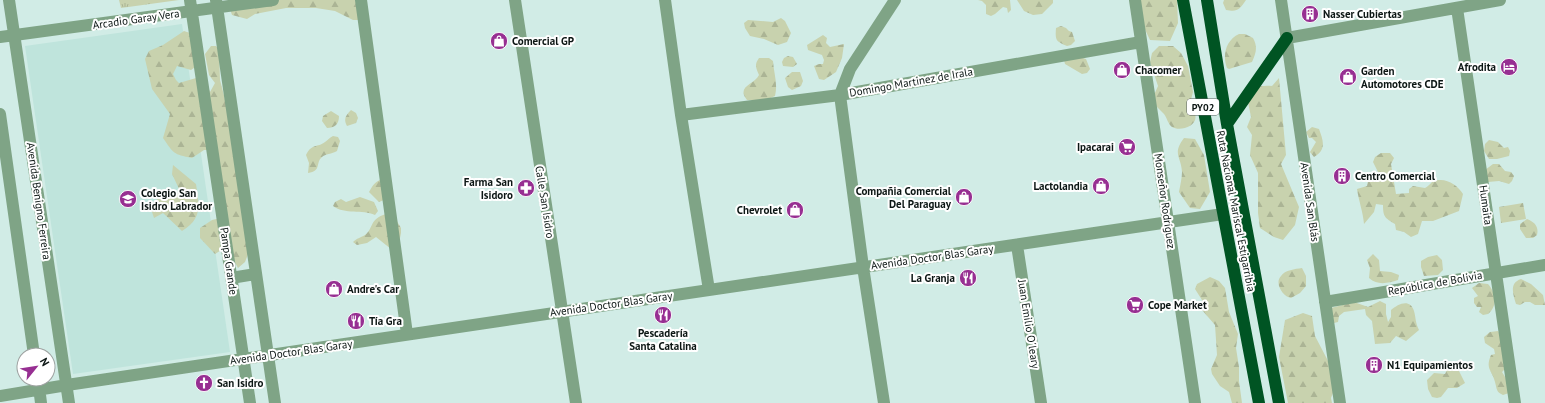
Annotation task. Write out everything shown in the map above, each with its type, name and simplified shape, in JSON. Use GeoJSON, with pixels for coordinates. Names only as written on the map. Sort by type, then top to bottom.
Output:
{"type":"FeatureCollection","features":[{"type":"Feature","properties":{"kind":"highway","name":"Ruta Nacional Mariscal Estigarribia"},"geometry":{"type":"LineString","coordinates":[[1183,0],[1259,403]]}},
{"type":"Feature","properties":{"kind":"highway","name":"Ruta Nacional Mariscal Estigarribia"},"geometry":{"type":"LineString","coordinates":[[1207,0],[1227,124],[1279,403]]}},
{"type":"Feature","properties":{"kind":"highway"},"geometry":{"type":"LineString","coordinates":[[1227,124],[1286,38]]}},
{"type":"Feature","properties":{"kind":"street","name":"Avenida Benigno Ferreira"},"geometry":{"type":"LineString","coordinates":[[9,0],[69,403]]}},
{"type":"Feature","properties":{"kind":"street","name":"Arcadio Garay Vera"},"geometry":{"type":"LineString","coordinates":[[0,38],[190,6],[273,0]]}},
{"type":"Feature","properties":{"kind":"street"},"geometry":{"type":"LineString","coordinates":[[361,0],[407,334]]}},
{"type":"Feature","properties":{"kind":"street","name":"Calle San Isidro"},"geometry":{"type":"LineString","coordinates":[[515,0],[576,403]]}},
{"type":"Feature","properties":{"kind":"street"},"geometry":{"type":"LineString","coordinates":[[665,0],[681,115],[710,290]]}},
{"type":"Feature","properties":{"kind":"street"},"geometry":{"type":"LineString","coordinates":[[884,403],[863,267],[840,95],[850,69],[895,0]]}},
{"type":"Feature","properties":{"kind":"street","name":"Monseñor Rodríguez"},"geometry":{"type":"LineString","coordinates":[[1135,0],[1195,403]]}},
{"type":"Feature","properties":{"kind":"street","name":"Avenida San Blás"},"geometry":{"type":"LineString","coordinates":[[1281,0],[1340,403]]}},
{"type":"Feature","properties":{"kind":"street"},"geometry":{"type":"LineString","coordinates":[[1286,38],[1495,0]]}},
{"type":"Feature","properties":{"kind":"street"},"geometry":{"type":"LineString","coordinates":[[216,4],[275,403]]}},
{"type":"Feature","properties":{"kind":"street","name":"Pampa Grande"},"geometry":{"type":"LineString","coordinates":[[190,6],[250,403]]}},
{"type":"Feature","properties":{"kind":"street","name":"Humaita"},"geometry":{"type":"LineString","coordinates":[[1457,8],[1515,403]]}},
{"type":"Feature","properties":{"kind":"street","name":"Domingo Martinez de Irala"},"geometry":{"type":"LineString","coordinates":[[681,115],[840,95],[1141,42]]}},
{"type":"Feature","properties":{"kind":"street"},"geometry":{"type":"LineString","coordinates":[[0,114],[33,347]]}},
{"type":"Feature","properties":{"kind":"street","name":"Avenida Doctor Blas Garay"},"geometry":{"type":"LineString","coordinates":[[56,385],[66,385],[1223,214]]}},
{"type":"Feature","properties":{"kind":"street","name":"Juan Emilio O´leary"},"geometry":{"type":"LineString","coordinates":[[1017,244],[1041,403]]}},
{"type":"Feature","properties":{"kind":"street","name":"República de Bolivia"},"geometry":{"type":"LineString","coordinates":[[1325,302],[1545,265]]}},
{"type":"Feature","properties":{"kind":"street"},"geometry":{"type":"LineString","coordinates":[[231,278],[256,274]]}},
{"type":"Feature","properties":{"kind":"street","name":"Avenida Doctor Blas Garay"},"geometry":{"type":"LineString","coordinates":[[0,396],[28,387]]}},
{"type":"Feature","properties":{"kind":"street"},"geometry":{"type":"LineString","coordinates":[[38,387],[41,403]]}},
{"type":"Feature","properties":{"kind":"shaded area","name":"Colegio San Isidro Labrador"},"geometry":{"type":"Polygon","coordinates":[[[182,24],[230,352],[73,374],[25,46],[182,24]]]}},
{"type":"Feature","properties":{"kind":"green space"},"geometry":{"type":"Polygon","coordinates":[[[119,0],[179,0],[121,8],[119,0]]]}},
{"type":"Feature","properties":{"kind":"green space"},"geometry":{"type":"Polygon","coordinates":[[[234,0],[358,0],[362,20],[353,20],[335,11],[316,8],[286,8],[255,14],[247,19],[232,15],[229,6],[234,0]]]}},
{"type":"Feature","properties":{"kind":"green space"},"geometry":{"type":"Polygon","coordinates":[[[978,0],[1010,0],[1011,10],[1008,13],[1007,8],[1003,7],[991,16],[986,14],[986,5],[982,1],[978,0]]]}},
{"type":"Feature","properties":{"kind":"green space"},"geometry":{"type":"Polygon","coordinates":[[[1017,0],[1053,0],[1053,3],[1042,14],[1033,15],[1024,11],[1017,0]]]}},
{"type":"Feature","properties":{"kind":"green space"},"geometry":{"type":"Polygon","coordinates":[[[1131,0],[1177,0],[1178,23],[1170,41],[1150,40],[1131,0]]]}},
{"type":"Feature","properties":{"kind":"green space"},"geometry":{"type":"Polygon","coordinates":[[[1224,0],[1246,0],[1238,10],[1233,11],[1226,10],[1223,3],[1224,0]]]}},
{"type":"Feature","properties":{"kind":"green space"},"geometry":{"type":"Polygon","coordinates":[[[781,18],[785,21],[791,33],[787,42],[778,45],[764,39],[750,36],[745,28],[744,23],[748,20],[773,22],[781,18]]]}},
{"type":"Feature","properties":{"kind":"green space"},"geometry":{"type":"Polygon","coordinates":[[[1061,26],[1072,32],[1075,41],[1071,45],[1067,46],[1057,40],[1056,28],[1061,26]]]}},
{"type":"Feature","properties":{"kind":"green space"},"geometry":{"type":"Polygon","coordinates":[[[184,31],[193,34],[198,65],[191,70],[177,66],[173,74],[179,83],[203,76],[210,92],[215,83],[209,75],[205,54],[211,46],[216,46],[219,50],[220,80],[237,146],[254,239],[245,262],[238,268],[233,259],[231,244],[215,254],[200,238],[200,228],[212,220],[221,218],[213,150],[204,150],[192,158],[174,152],[163,138],[170,114],[152,89],[145,59],[149,51],[163,45],[184,31]]]}},
{"type":"Feature","properties":{"kind":"green space"},"geometry":{"type":"Polygon","coordinates":[[[1239,34],[1245,34],[1253,38],[1256,44],[1255,53],[1252,62],[1229,69],[1227,68],[1225,58],[1226,48],[1231,40],[1239,34]]]}},
{"type":"Feature","properties":{"kind":"green space"},"geometry":{"type":"Polygon","coordinates":[[[823,35],[827,38],[826,43],[830,47],[844,44],[842,58],[836,72],[824,80],[819,79],[814,66],[823,64],[824,60],[822,55],[808,50],[807,45],[823,35]]]}},
{"type":"Feature","properties":{"kind":"green space"},"geometry":{"type":"Polygon","coordinates":[[[1159,46],[1173,46],[1181,53],[1188,66],[1193,92],[1189,107],[1195,114],[1195,118],[1192,125],[1188,127],[1180,129],[1172,127],[1164,114],[1155,105],[1154,95],[1158,86],[1150,62],[1152,53],[1159,46]]]}},
{"type":"Feature","properties":{"kind":"green space"},"geometry":{"type":"Polygon","coordinates":[[[788,56],[793,57],[797,64],[793,67],[783,66],[782,62],[784,58],[788,56]]]}},
{"type":"Feature","properties":{"kind":"green space"},"geometry":{"type":"Polygon","coordinates":[[[1077,56],[1086,59],[1090,69],[1087,73],[1082,74],[1065,64],[1064,60],[1077,56]]]}},
{"type":"Feature","properties":{"kind":"green space"},"geometry":{"type":"Polygon","coordinates":[[[759,58],[769,58],[773,61],[776,83],[775,96],[766,100],[747,100],[744,92],[747,86],[759,75],[756,63],[759,58]]]}},
{"type":"Feature","properties":{"kind":"green space"},"geometry":{"type":"Polygon","coordinates":[[[792,72],[800,72],[803,81],[801,86],[792,90],[788,87],[785,78],[792,72]]]}},
{"type":"Feature","properties":{"kind":"green space"},"geometry":{"type":"Polygon","coordinates":[[[1279,78],[1286,155],[1281,164],[1299,207],[1295,225],[1283,240],[1274,237],[1260,228],[1258,213],[1258,173],[1250,155],[1252,135],[1247,127],[1251,117],[1247,97],[1258,87],[1272,86],[1279,78]]]}},
{"type":"Feature","properties":{"kind":"green space"},"geometry":{"type":"Polygon","coordinates":[[[351,110],[356,113],[358,118],[356,123],[347,126],[345,121],[346,117],[351,110]]]}},
{"type":"Feature","properties":{"kind":"green space"},"geometry":{"type":"Polygon","coordinates":[[[331,111],[339,116],[338,121],[336,125],[327,128],[322,121],[323,116],[331,111]]]}},
{"type":"Feature","properties":{"kind":"green space"},"geometry":{"type":"Polygon","coordinates":[[[1312,127],[1319,129],[1323,144],[1321,151],[1314,157],[1310,152],[1316,142],[1312,138],[1309,138],[1306,132],[1312,127]]]}},
{"type":"Feature","properties":{"kind":"green space"},"geometry":{"type":"Polygon","coordinates":[[[333,136],[338,137],[340,141],[337,151],[323,156],[320,159],[317,169],[308,173],[309,163],[306,155],[308,151],[313,147],[322,144],[333,136]]]}},
{"type":"Feature","properties":{"kind":"green space"},"geometry":{"type":"Polygon","coordinates":[[[1184,138],[1195,139],[1204,155],[1210,192],[1200,209],[1190,208],[1179,192],[1182,172],[1178,148],[1184,138]]]}},
{"type":"Feature","properties":{"kind":"green space"},"geometry":{"type":"Polygon","coordinates":[[[1489,140],[1498,142],[1504,148],[1508,147],[1510,151],[1509,156],[1489,159],[1484,151],[1485,144],[1489,140]]]}},
{"type":"Feature","properties":{"kind":"green space"},"geometry":{"type":"Polygon","coordinates":[[[1381,153],[1390,153],[1394,158],[1391,164],[1396,194],[1409,193],[1409,189],[1413,186],[1425,188],[1437,180],[1450,182],[1454,184],[1463,194],[1459,211],[1433,221],[1422,221],[1418,234],[1411,237],[1404,232],[1396,230],[1395,224],[1384,215],[1383,205],[1376,204],[1374,212],[1364,224],[1357,189],[1367,186],[1369,176],[1378,178],[1378,172],[1373,162],[1375,157],[1381,153]]]}},
{"type":"Feature","properties":{"kind":"green space"},"geometry":{"type":"Polygon","coordinates":[[[1493,164],[1499,164],[1505,171],[1511,172],[1514,176],[1509,184],[1499,181],[1488,182],[1485,170],[1493,164]]]}},
{"type":"Feature","properties":{"kind":"green space"},"geometry":{"type":"Polygon","coordinates":[[[173,165],[196,184],[198,210],[193,221],[182,231],[163,213],[154,218],[151,209],[155,201],[163,195],[173,198],[180,191],[172,174],[173,165]]]}},
{"type":"Feature","properties":{"kind":"green space"},"geometry":{"type":"Polygon","coordinates":[[[383,179],[384,200],[379,202],[369,192],[374,184],[383,179]]]}},
{"type":"Feature","properties":{"kind":"green space"},"geometry":{"type":"Polygon","coordinates":[[[360,197],[374,202],[378,211],[375,215],[365,212],[338,209],[333,206],[335,202],[341,199],[346,202],[360,197]]]}},
{"type":"Feature","properties":{"kind":"green space"},"geometry":{"type":"Polygon","coordinates":[[[1523,203],[1526,219],[1501,223],[1499,207],[1523,203]]]}},
{"type":"Feature","properties":{"kind":"green space"},"geometry":{"type":"Polygon","coordinates":[[[386,214],[395,218],[401,228],[399,243],[391,249],[376,237],[367,243],[357,245],[353,242],[368,232],[377,218],[386,214]]]}},
{"type":"Feature","properties":{"kind":"green space"},"geometry":{"type":"Polygon","coordinates":[[[1527,219],[1534,223],[1537,227],[1537,235],[1533,238],[1526,238],[1520,229],[1520,224],[1527,219]]]}},
{"type":"Feature","properties":{"kind":"green space"},"geometry":{"type":"Polygon","coordinates":[[[1373,254],[1379,260],[1380,271],[1391,272],[1399,275],[1398,280],[1387,283],[1379,283],[1372,281],[1369,278],[1370,268],[1367,260],[1373,254]]]}},
{"type":"Feature","properties":{"kind":"green space"},"geometry":{"type":"Polygon","coordinates":[[[1437,255],[1442,260],[1443,270],[1438,275],[1424,276],[1421,261],[1428,257],[1437,255]]]}},
{"type":"Feature","properties":{"kind":"green space"},"geometry":{"type":"Polygon","coordinates":[[[1302,268],[1306,276],[1306,286],[1300,293],[1291,298],[1288,297],[1280,289],[1278,282],[1279,279],[1288,271],[1302,268]]]}},
{"type":"Feature","properties":{"kind":"green space"},"geometry":{"type":"Polygon","coordinates":[[[1210,277],[1219,281],[1225,288],[1229,312],[1238,334],[1236,348],[1242,403],[1232,403],[1229,392],[1220,386],[1212,374],[1211,369],[1217,355],[1215,325],[1202,310],[1202,300],[1195,289],[1197,284],[1210,277]]]}},
{"type":"Feature","properties":{"kind":"green space"},"geometry":{"type":"Polygon","coordinates":[[[1521,279],[1531,284],[1543,295],[1545,305],[1535,305],[1530,302],[1525,302],[1520,305],[1516,304],[1513,286],[1521,279]]]}},
{"type":"Feature","properties":{"kind":"green space"},"geometry":{"type":"Polygon","coordinates":[[[1479,283],[1488,284],[1493,291],[1495,303],[1488,314],[1483,315],[1479,312],[1481,307],[1477,307],[1474,303],[1474,298],[1478,296],[1472,288],[1479,283]]]}},
{"type":"Feature","properties":{"kind":"green space"},"geometry":{"type":"Polygon","coordinates":[[[1380,301],[1386,304],[1388,322],[1391,317],[1391,310],[1400,304],[1407,303],[1410,305],[1414,311],[1419,330],[1406,341],[1396,336],[1390,343],[1375,344],[1372,321],[1366,315],[1365,309],[1344,312],[1339,316],[1338,322],[1330,324],[1331,308],[1354,302],[1368,307],[1380,301]]]}},
{"type":"Feature","properties":{"kind":"green space"},"geometry":{"type":"Polygon","coordinates":[[[1303,313],[1312,316],[1315,336],[1338,380],[1331,398],[1332,403],[1288,403],[1279,357],[1285,320],[1303,313]]]}},
{"type":"Feature","properties":{"kind":"green space"},"geometry":{"type":"Polygon","coordinates":[[[1498,331],[1502,337],[1505,369],[1502,372],[1507,380],[1509,393],[1503,395],[1497,390],[1489,367],[1491,355],[1495,354],[1494,349],[1485,343],[1484,337],[1490,332],[1498,331]]]}},
{"type":"Feature","properties":{"kind":"green space"},"geometry":{"type":"Polygon","coordinates":[[[1453,366],[1457,367],[1465,383],[1457,388],[1448,388],[1441,397],[1432,397],[1428,389],[1427,380],[1434,373],[1445,374],[1448,368],[1453,366]]]}},
{"type":"Feature","properties":{"kind":"place","name":"Nasser Cubiertas"},"geometry":{"type":"Point","coordinates":[1310,14]}},
{"type":"Feature","properties":{"kind":"place","name":"Comercial GP"},"geometry":{"type":"Point","coordinates":[499,41]}},
{"type":"Feature","properties":{"kind":"place","name":"Afrodita"},"geometry":{"type":"Point","coordinates":[1509,67]}},
{"type":"Feature","properties":{"kind":"place","name":"Chacomer"},"geometry":{"type":"Point","coordinates":[1122,70]}},
{"type":"Feature","properties":{"kind":"place","name":"Garden Automotores CDE"},"geometry":{"type":"Point","coordinates":[1348,77]}},
{"type":"Feature","properties":{"kind":"place","name":"Ipacarai"},"geometry":{"type":"Point","coordinates":[1127,147]}},
{"type":"Feature","properties":{"kind":"place","name":"Centro Comercial"},"geometry":{"type":"Point","coordinates":[1342,176]}},
{"type":"Feature","properties":{"kind":"place","name":"Lactolandia"},"geometry":{"type":"Point","coordinates":[1101,186]}},
{"type":"Feature","properties":{"kind":"place","name":"Farma San Isidoro"},"geometry":{"type":"Point","coordinates":[526,188]}},
{"type":"Feature","properties":{"kind":"place","name":"Compañia Comercial Del Paraguay"},"geometry":{"type":"Point","coordinates":[964,197]}},
{"type":"Feature","properties":{"kind":"place","name":"Colegio San Isidro Labrador"},"geometry":{"type":"Point","coordinates":[128,199]}},
{"type":"Feature","properties":{"kind":"place","name":"Chevrolet"},"geometry":{"type":"Point","coordinates":[795,210]}},
{"type":"Feature","properties":{"kind":"place","name":"La Granja"},"geometry":{"type":"Point","coordinates":[968,278]}},
{"type":"Feature","properties":{"kind":"place","name":"Andre's Car"},"geometry":{"type":"Point","coordinates":[334,289]}},
{"type":"Feature","properties":{"kind":"place","name":"Cope Market"},"geometry":{"type":"Point","coordinates":[1135,305]}},
{"type":"Feature","properties":{"kind":"place","name":"Pescadería Santa Catalina"},"geometry":{"type":"Point","coordinates":[663,315]}},
{"type":"Feature","properties":{"kind":"place","name":"Tía Gra"},"geometry":{"type":"Point","coordinates":[356,321]}},
{"type":"Feature","properties":{"kind":"place","name":"N1 Equipamientos"},"geometry":{"type":"Point","coordinates":[1374,365]}},
{"type":"Feature","properties":{"kind":"place","name":"San Isidro"},"geometry":{"type":"Point","coordinates":[204,383]}}]}
